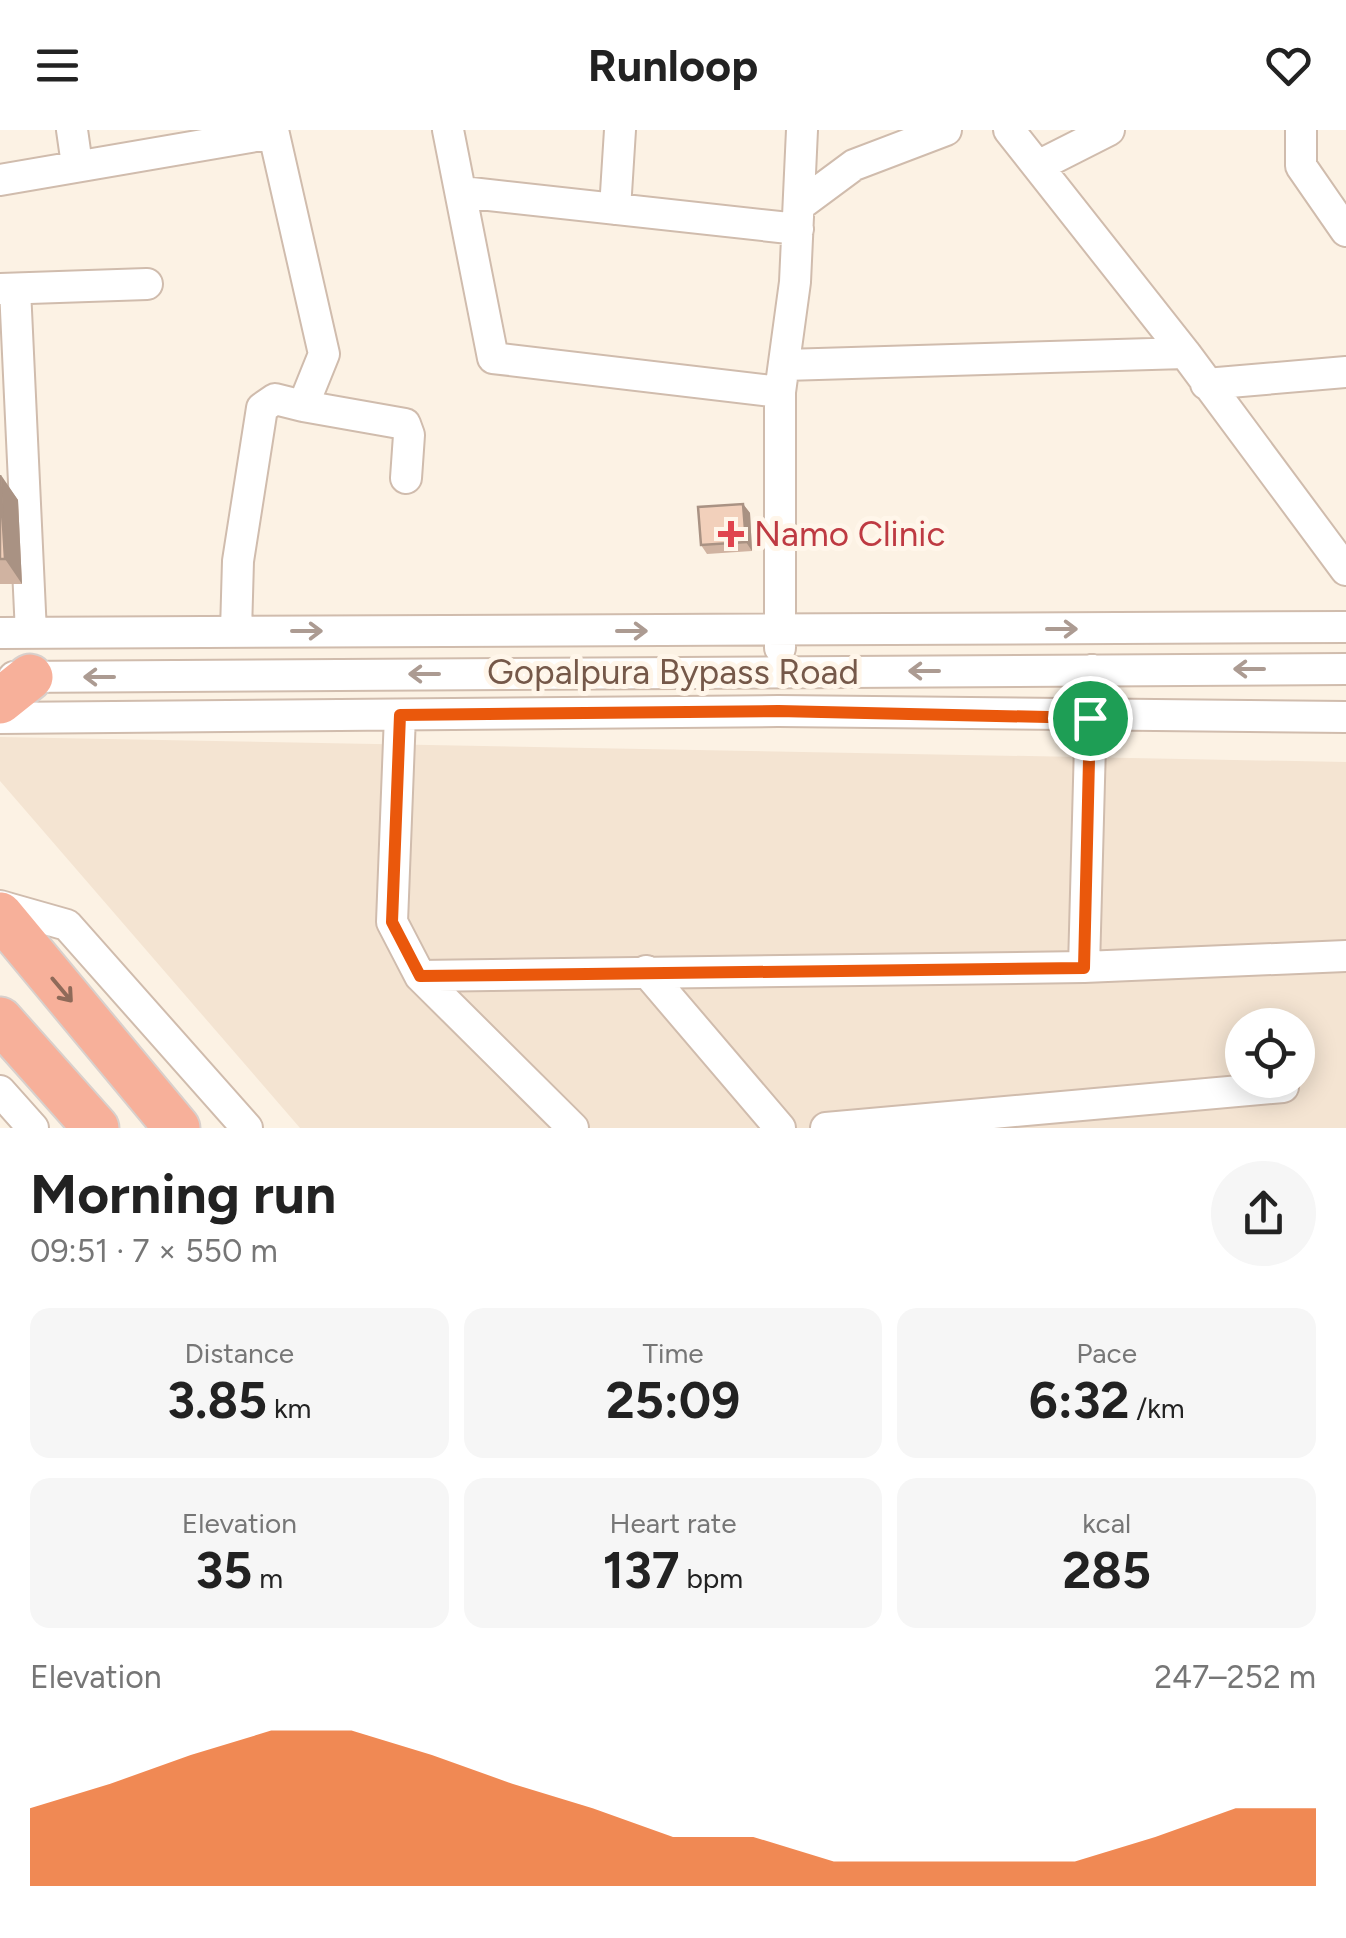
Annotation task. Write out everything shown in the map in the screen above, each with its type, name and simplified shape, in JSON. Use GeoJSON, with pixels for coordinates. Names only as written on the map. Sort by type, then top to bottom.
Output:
{"type":"FeatureCollection","features":[{"type":"Feature","properties":{"kind":"highway"},"geometry":{"type":"LineString","coordinates":[[0,915],[177,1128]]}},
{"type":"Feature","properties":{"kind":"highway"},"geometry":{"type":"LineString","coordinates":[[0,1020],[96,1128]]}},
{"type":"Feature","properties":{"kind":"street"},"geometry":{"type":"LineString","coordinates":[[72,130],[77,165]]}},
{"type":"Feature","properties":{"kind":"street"},"geometry":{"type":"LineString","coordinates":[[448,130],[493,358],[783,378],[1185,353]]}},
{"type":"Feature","properties":{"kind":"street"},"geometry":{"type":"LineString","coordinates":[[614,208],[620,130]]}},
{"type":"Feature","properties":{"kind":"street"},"geometry":{"type":"LineString","coordinates":[[780,671],[783,378],[799,217],[802,130]]}},
{"type":"Feature","properties":{"kind":"street"},"geometry":{"type":"LineString","coordinates":[[462,192],[614,208],[799,217],[854,165],[946,130]]}},
{"type":"Feature","properties":{"kind":"street"},"geometry":{"type":"LineString","coordinates":[[1009,130],[1185,353],[1346,570]]}},
{"type":"Feature","properties":{"kind":"street"},"geometry":{"type":"LineString","coordinates":[[1038,166],[1110,130]]}},
{"type":"Feature","properties":{"kind":"street"},"geometry":{"type":"LineString","coordinates":[[1301,130],[1301,166],[1346,231]]}},
{"type":"Feature","properties":{"kind":"street"},"geometry":{"type":"LineString","coordinates":[[0,180],[273,132],[324,354],[303,406]]}},
{"type":"Feature","properties":{"kind":"street"},"geometry":{"type":"LineString","coordinates":[[31,633],[8,289],[147,284]]}},
{"type":"Feature","properties":{"kind":"street"},"geometry":{"type":"LineString","coordinates":[[1206,384],[1346,372]]}},
{"type":"Feature","properties":{"kind":"street"},"geometry":{"type":"LineString","coordinates":[[236,632],[238,561],[262,408],[275,399],[405,424],[409,436],[406,478]]}},
{"type":"Feature","properties":{"kind":"street","name":"Gopalpura Bypass Road"},"geometry":{"type":"LineString","coordinates":[[0,633],[1346,628]]}},
{"type":"Feature","properties":{"kind":"street","name":"Gopalpura Bypass Road"},"geometry":{"type":"LineString","coordinates":[[10,685],[780,671],[1346,669]]}},
{"type":"Feature","properties":{"kind":"street"},"geometry":{"type":"LineString","coordinates":[[1084,968],[1092,670]]}},
{"type":"Feature","properties":{"kind":"street"},"geometry":{"type":"LineString","coordinates":[[0,718],[778,711],[1090,718],[1346,717]]}},
{"type":"Feature","properties":{"kind":"street"},"geometry":{"type":"LineString","coordinates":[[400,715],[392,922],[420,976],[572,1128]]}},
{"type":"Feature","properties":{"kind":"street"},"geometry":{"type":"LineString","coordinates":[[0,906],[68,925],[247,1128]]}},
{"type":"Feature","properties":{"kind":"street"},"geometry":{"type":"LineString","coordinates":[[420,976],[1084,968],[1346,956]]}},
{"type":"Feature","properties":{"kind":"street"},"geometry":{"type":"LineString","coordinates":[[646,971],[780,1128]]}},
{"type":"Feature","properties":{"kind":"street"},"geometry":{"type":"LineString","coordinates":[[826,1128],[1225,1091]]}},
{"type":"Feature","properties":{"kind":"street"},"geometry":{"type":"LineString","coordinates":[[0,1092],[33,1128]]}},
{"type":"Feature","properties":{"kind":"shaded area"},"geometry":{"type":"Polygon","coordinates":[[[0,737],[1346,762],[1346,1128],[300,1128],[0,781],[0,737]]]}},
{"type":"Feature","properties":{"kind":"building"},"geometry":{"type":"Polygon","coordinates":[[[0,475],[5,559],[0,559],[0,475]]]}},
{"type":"Feature","properties":{"kind":"building"},"geometry":{"type":"Polygon","coordinates":[[[743,504],[746,542],[701,545],[698,507],[743,504]]]}},
{"type":"Feature","properties":{"kind":"place","name":"Namo Clinic"},"geometry":{"type":"Point","coordinates":[731,534]}},
{"type":"Feature","properties":{"kind":"route"},"geometry":{"type":"LineString","coordinates":[[778,711],[1090,718],[1084,968],[420,976],[392,922],[400,715],[778,711]]}}]}
